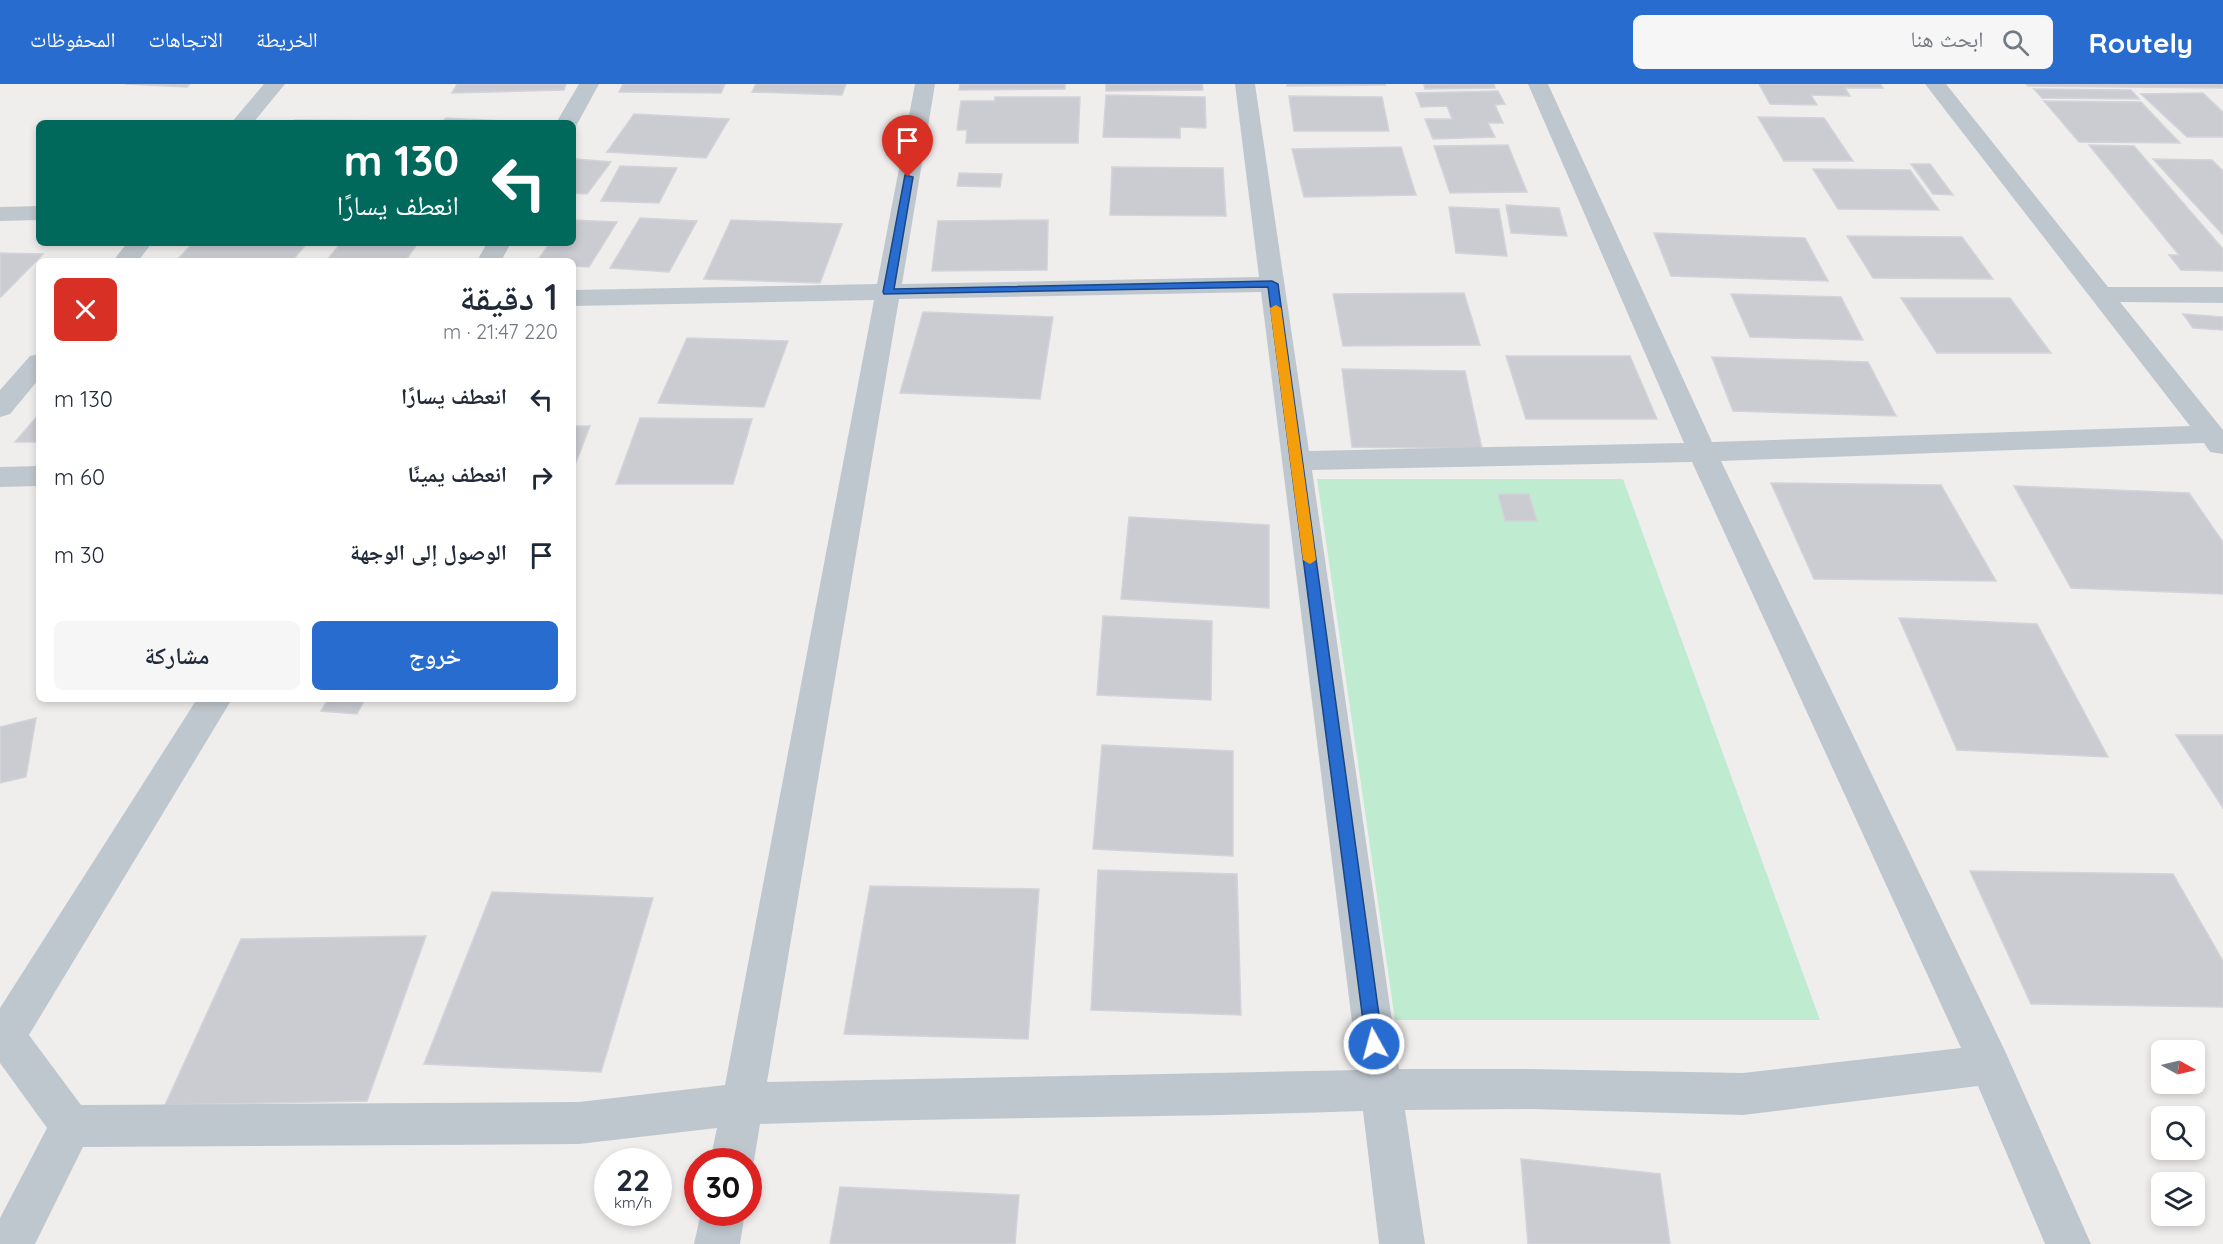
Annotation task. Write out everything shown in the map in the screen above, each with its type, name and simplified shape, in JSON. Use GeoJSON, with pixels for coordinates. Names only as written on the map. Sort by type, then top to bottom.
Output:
{"type":"FeatureCollection","features":[{"type":"Feature","properties":{"kind":"street"},"geometry":{"type":"LineString","coordinates":[[245,120],[275,84]]}},
{"type":"Feature","properties":{"kind":"street"},"geometry":{"type":"LineString","coordinates":[[569,120],[588,84]]}},
{"type":"Feature","properties":{"kind":"street"},"geometry":{"type":"LineString","coordinates":[[734,1148],[925,84]]}},
{"type":"Feature","properties":{"kind":"street"},"geometry":{"type":"LineString","coordinates":[[1245,84],[1402,1244]]}},
{"type":"Feature","properties":{"kind":"street"},"geometry":{"type":"LineString","coordinates":[[1538,84],[1702,452],[1990,1065],[2068,1244]]}},
{"type":"Feature","properties":{"kind":"street"},"geometry":{"type":"LineString","coordinates":[[1935,84],[2217,441]]}},
{"type":"Feature","properties":{"kind":"street"},"geometry":{"type":"LineString","coordinates":[[0,214],[36,213]]}},
{"type":"Feature","properties":{"kind":"street"},"geometry":{"type":"LineString","coordinates":[[128,258],[138,246]]}},
{"type":"Feature","properties":{"kind":"street"},"geometry":{"type":"LineString","coordinates":[[576,298],[1272,284]]}},
{"type":"Feature","properties":{"kind":"street"},"geometry":{"type":"LineString","coordinates":[[2100,294],[2223,295]]}},
{"type":"Feature","properties":{"kind":"street"},"geometry":{"type":"LineString","coordinates":[[0,408],[36,366]]}},
{"type":"Feature","properties":{"kind":"street"},"geometry":{"type":"LineString","coordinates":[[1296,461],[2217,441]]}},
{"type":"Feature","properties":{"kind":"street"},"geometry":{"type":"LineString","coordinates":[[0,477],[36,476]]}},
{"type":"Feature","properties":{"kind":"street"},"geometry":{"type":"LineString","coordinates":[[71,1126],[3,1036],[213,702]]}},
{"type":"Feature","properties":{"kind":"street"},"geometry":{"type":"LineString","coordinates":[[71,1126],[579,1123],[742,1104],[1084,1096],[1240,1095],[1380,1090],[1531,1089],[1743,1094],[1990,1065]]}},
{"type":"Feature","properties":{"kind":"street"},"geometry":{"type":"LineString","coordinates":[[11,1244],[71,1126]]}},
{"type":"Feature","properties":{"kind":"street"},"geometry":{"type":"LineString","coordinates":[[717,1244],[720,1226]]}},
{"type":"Feature","properties":{"kind":"green space"},"geometry":{"type":"Polygon","coordinates":[[[1317,479],[1623,479],[1820,1020],[1395,1020],[1317,479]]]}},
{"type":"Feature","properties":{"kind":"building"},"geometry":{"type":"Polygon","coordinates":[[[125,84],[190,84],[187,87],[125,84]]]}},
{"type":"Feature","properties":{"kind":"building"},"geometry":{"type":"Polygon","coordinates":[[[457,84],[566,84],[564,90],[452,93],[457,84]]]}},
{"type":"Feature","properties":{"kind":"building"},"geometry":{"type":"Polygon","coordinates":[[[623,84],[725,84],[721,93],[619,92],[623,84]]]}},
{"type":"Feature","properties":{"kind":"building"},"geometry":{"type":"Polygon","coordinates":[[[756,84],[846,84],[842,95],[752,92],[756,84]]]}},
{"type":"Feature","properties":{"kind":"building"},"geometry":{"type":"Polygon","coordinates":[[[960,84],[1065,84],[1065,89],[959,90],[960,84]]]}},
{"type":"Feature","properties":{"kind":"building"},"geometry":{"type":"Polygon","coordinates":[[[1106,84],[1202,84],[1203,90],[1106,91],[1106,84]]]}},
{"type":"Feature","properties":{"kind":"building"},"geometry":{"type":"Polygon","coordinates":[[[1287,84],[1384,84],[1385,85],[1287,86],[1287,84]]]}},
{"type":"Feature","properties":{"kind":"building"},"geometry":{"type":"Polygon","coordinates":[[[1424,84],[1494,84],[1495,88],[1425,89],[1424,84]]]}},
{"type":"Feature","properties":{"kind":"building"},"geometry":{"type":"Polygon","coordinates":[[[1759,84],[1880,84],[1883,88],[1845,88],[1850,96],[1811,95],[1817,105],[1770,104],[1759,84]]]}},
{"type":"Feature","properties":{"kind":"building"},"geometry":{"type":"Polygon","coordinates":[[[2026,84],[2223,84],[2223,88],[2028,86],[2026,84]]]}},
{"type":"Feature","properties":{"kind":"building"},"geometry":{"type":"Polygon","coordinates":[[[2034,89],[2131,90],[2139,99],[2042,98],[2034,89]]]}},
{"type":"Feature","properties":{"kind":"building"},"geometry":{"type":"Polygon","coordinates":[[[1498,91],[1505,104],[1495,105],[1503,123],[1488,123],[1495,137],[1433,139],[1425,119],[1452,119],[1447,106],[1421,107],[1416,93],[1498,91]]]}},
{"type":"Feature","properties":{"kind":"building"},"geometry":{"type":"Polygon","coordinates":[[[2203,93],[2223,112],[2223,137],[2187,137],[2141,94],[2203,93]]]}},
{"type":"Feature","properties":{"kind":"building"},"geometry":{"type":"Polygon","coordinates":[[[1106,95],[1205,97],[1206,128],[1180,127],[1180,138],[1103,137],[1106,95]]]}},
{"type":"Feature","properties":{"kind":"building"},"geometry":{"type":"Polygon","coordinates":[[[1289,96],[1382,97],[1389,131],[1294,131],[1289,96]]]}},
{"type":"Feature","properties":{"kind":"building"},"geometry":{"type":"Polygon","coordinates":[[[995,97],[1080,97],[1078,143],[966,143],[967,130],[957,130],[961,101],[995,101],[995,97]]]}},
{"type":"Feature","properties":{"kind":"building"},"geometry":{"type":"Polygon","coordinates":[[[2044,101],[2141,102],[2180,143],[2079,142],[2044,101]]]}},
{"type":"Feature","properties":{"kind":"building"},"geometry":{"type":"Polygon","coordinates":[[[634,114],[729,119],[706,158],[607,152],[634,114]]]}},
{"type":"Feature","properties":{"kind":"building"},"geometry":{"type":"Polygon","coordinates":[[[1758,117],[1824,118],[1853,161],[1784,161],[1758,117]]]}},
{"type":"Feature","properties":{"kind":"building"},"geometry":{"type":"Polygon","coordinates":[[[446,118],[486,120],[444,120],[446,118]]]}},
{"type":"Feature","properties":{"kind":"building"},"geometry":{"type":"Polygon","coordinates":[[[1508,145],[1527,192],[1450,193],[1434,146],[1508,145]]]}},
{"type":"Feature","properties":{"kind":"building"},"geometry":{"type":"Polygon","coordinates":[[[2089,145],[2134,146],[2223,249],[2223,271],[2181,270],[2169,255],[2179,255],[2089,145]]]}},
{"type":"Feature","properties":{"kind":"building"},"geometry":{"type":"Polygon","coordinates":[[[1401,147],[1416,195],[1304,197],[1292,149],[1401,147]]]}},
{"type":"Feature","properties":{"kind":"building"},"geometry":{"type":"Polygon","coordinates":[[[576,159],[611,162],[587,194],[576,193],[576,159]]]}},
{"type":"Feature","properties":{"kind":"building"},"geometry":{"type":"Polygon","coordinates":[[[2153,159],[2212,160],[2223,171],[2223,235],[2153,159]]]}},
{"type":"Feature","properties":{"kind":"building"},"geometry":{"type":"Polygon","coordinates":[[[1911,164],[1930,164],[1953,195],[1933,194],[1911,164]]]}},
{"type":"Feature","properties":{"kind":"building"},"geometry":{"type":"Polygon","coordinates":[[[620,166],[677,168],[659,203],[601,201],[620,166]]]}},
{"type":"Feature","properties":{"kind":"building"},"geometry":{"type":"Polygon","coordinates":[[[1112,167],[1223,168],[1226,216],[1110,215],[1112,167]]]}},
{"type":"Feature","properties":{"kind":"building"},"geometry":{"type":"Polygon","coordinates":[[[1813,169],[1910,170],[1939,210],[1838,209],[1813,169]]]}},
{"type":"Feature","properties":{"kind":"building"},"geometry":{"type":"Polygon","coordinates":[[[959,173],[1002,174],[1000,187],[957,186],[959,173]]]}},
{"type":"Feature","properties":{"kind":"building"},"geometry":{"type":"Polygon","coordinates":[[[1506,205],[1559,208],[1567,236],[1511,233],[1506,205]]]}},
{"type":"Feature","properties":{"kind":"building"},"geometry":{"type":"Polygon","coordinates":[[[1449,207],[1499,209],[1507,256],[1456,253],[1449,207]]]}},
{"type":"Feature","properties":{"kind":"building"},"geometry":{"type":"Polygon","coordinates":[[[640,218],[697,221],[669,272],[610,268],[640,218]]]}},
{"type":"Feature","properties":{"kind":"building"},"geometry":{"type":"Polygon","coordinates":[[[576,220],[617,222],[589,267],[576,266],[576,258],[539,258],[548,246],[576,246],[576,220]]]}},
{"type":"Feature","properties":{"kind":"building"},"geometry":{"type":"Polygon","coordinates":[[[731,220],[842,224],[820,283],[704,279],[731,220]]]}},
{"type":"Feature","properties":{"kind":"building"},"geometry":{"type":"Polygon","coordinates":[[[1048,220],[1047,270],[932,271],[938,221],[1048,220]]]}},
{"type":"Feature","properties":{"kind":"building"},"geometry":{"type":"Polygon","coordinates":[[[1654,233],[1805,238],[1828,281],[1671,276],[1654,233]]]}},
{"type":"Feature","properties":{"kind":"building"},"geometry":{"type":"Polygon","coordinates":[[[1847,236],[1962,237],[1993,279],[1873,278],[1847,236]]]}},
{"type":"Feature","properties":{"kind":"building"},"geometry":{"type":"Polygon","coordinates":[[[190,246],[304,246],[294,258],[179,258],[190,246]]]}},
{"type":"Feature","properties":{"kind":"building"},"geometry":{"type":"Polygon","coordinates":[[[338,246],[416,246],[407,258],[328,258],[338,246]]]}},
{"type":"Feature","properties":{"kind":"building"},"geometry":{"type":"Polygon","coordinates":[[[0,253],[43,254],[36,258],[36,261],[0,297],[0,253]]]}},
{"type":"Feature","properties":{"kind":"building"},"geometry":{"type":"Polygon","coordinates":[[[1464,293],[1480,345],[1343,346],[1333,294],[1464,293]]]}},
{"type":"Feature","properties":{"kind":"building"},"geometry":{"type":"Polygon","coordinates":[[[1731,294],[1841,297],[1863,340],[1750,337],[1731,294]]]}},
{"type":"Feature","properties":{"kind":"building"},"geometry":{"type":"Polygon","coordinates":[[[1901,298],[2010,298],[2051,353],[1937,353],[1901,298]]]}},
{"type":"Feature","properties":{"kind":"building"},"geometry":{"type":"Polygon","coordinates":[[[923,312],[1053,317],[1040,399],[900,393],[923,312]]]}},
{"type":"Feature","properties":{"kind":"building"},"geometry":{"type":"Polygon","coordinates":[[[2183,314],[2223,317],[2223,330],[2193,328],[2183,314]]]}},
{"type":"Feature","properties":{"kind":"building"},"geometry":{"type":"Polygon","coordinates":[[[687,338],[788,341],[764,407],[658,403],[687,338]]]}},
{"type":"Feature","properties":{"kind":"building"},"geometry":{"type":"Polygon","coordinates":[[[1506,356],[1630,356],[1657,419],[1526,419],[1506,356]]]}},
{"type":"Feature","properties":{"kind":"building"},"geometry":{"type":"Polygon","coordinates":[[[1712,357],[1868,362],[1896,416],[1733,411],[1712,357]]]}},
{"type":"Feature","properties":{"kind":"building"},"geometry":{"type":"Polygon","coordinates":[[[1342,369],[1465,371],[1482,449],[1352,447],[1342,369]]]}},
{"type":"Feature","properties":{"kind":"building"},"geometry":{"type":"Polygon","coordinates":[[[36,418],[36,442],[15,442],[36,418]]]}},
{"type":"Feature","properties":{"kind":"building"},"geometry":{"type":"Polygon","coordinates":[[[640,418],[752,419],[733,484],[616,484],[640,418]]]}},
{"type":"Feature","properties":{"kind":"building"},"geometry":{"type":"Polygon","coordinates":[[[576,426],[590,426],[576,462],[576,426]]]}},
{"type":"Feature","properties":{"kind":"building"},"geometry":{"type":"Polygon","coordinates":[[[1771,483],[1941,485],[1996,581],[1814,579],[1771,483]]]}},
{"type":"Feature","properties":{"kind":"building"},"geometry":{"type":"Polygon","coordinates":[[[2014,486],[2189,493],[2223,542],[2223,594],[2071,588],[2014,486]]]}},
{"type":"Feature","properties":{"kind":"building"},"geometry":{"type":"Polygon","coordinates":[[[1498,494],[1529,494],[1537,521],[1505,521],[1498,494]]]}},
{"type":"Feature","properties":{"kind":"building"},"geometry":{"type":"Polygon","coordinates":[[[1129,517],[1269,525],[1269,608],[1121,599],[1129,517]]]}},
{"type":"Feature","properties":{"kind":"building"},"geometry":{"type":"Polygon","coordinates":[[[1103,616],[1212,621],[1211,700],[1097,695],[1103,616]]]}},
{"type":"Feature","properties":{"kind":"building"},"geometry":{"type":"Polygon","coordinates":[[[1899,618],[2037,624],[2108,757],[1957,750],[1899,618]]]}},
{"type":"Feature","properties":{"kind":"building"},"geometry":{"type":"Polygon","coordinates":[[[326,702],[363,702],[357,714],[321,711],[326,702]]]}},
{"type":"Feature","properties":{"kind":"building"},"geometry":{"type":"Polygon","coordinates":[[[36,718],[26,777],[0,783],[0,727],[36,718]]]}},
{"type":"Feature","properties":{"kind":"building"},"geometry":{"type":"Polygon","coordinates":[[[2176,735],[2223,735],[2223,808],[2176,735]]]}},
{"type":"Feature","properties":{"kind":"building"},"geometry":{"type":"Polygon","coordinates":[[[1102,745],[1233,751],[1233,856],[1093,849],[1102,745]]]}},
{"type":"Feature","properties":{"kind":"building"},"geometry":{"type":"Polygon","coordinates":[[[1098,870],[1237,874],[1241,1015],[1091,1010],[1098,870]]]}},
{"type":"Feature","properties":{"kind":"building"},"geometry":{"type":"Polygon","coordinates":[[[1970,871],[2173,874],[2223,961],[2223,1007],[2031,1004],[1970,871]]]}},
{"type":"Feature","properties":{"kind":"building"},"geometry":{"type":"Polygon","coordinates":[[[870,886],[1039,889],[1028,1039],[844,1034],[870,886]]]}},
{"type":"Feature","properties":{"kind":"building"},"geometry":{"type":"Polygon","coordinates":[[[492,892],[653,898],[601,1072],[424,1064],[492,892]]]}},
{"type":"Feature","properties":{"kind":"building"},"geometry":{"type":"Polygon","coordinates":[[[426,936],[367,1101],[165,1105],[241,939],[426,936]]]}},
{"type":"Feature","properties":{"kind":"building"},"geometry":{"type":"Polygon","coordinates":[[[1521,1159],[1660,1174],[1670,1244],[1528,1244],[1521,1159]]]}},
{"type":"Feature","properties":{"kind":"building"},"geometry":{"type":"Polygon","coordinates":[[[840,1187],[1019,1195],[1015,1244],[830,1244],[840,1187]]]}},
{"type":"Feature","properties":{"kind":"slow traffic"},"geometry":{"type":"LineString","coordinates":[[1276,308],[1310,560]]}},
{"type":"Feature","properties":{"kind":"route"},"geometry":{"type":"LineString","coordinates":[[908,177],[888,292],[1272,284],[1374,1044]]}}]}
